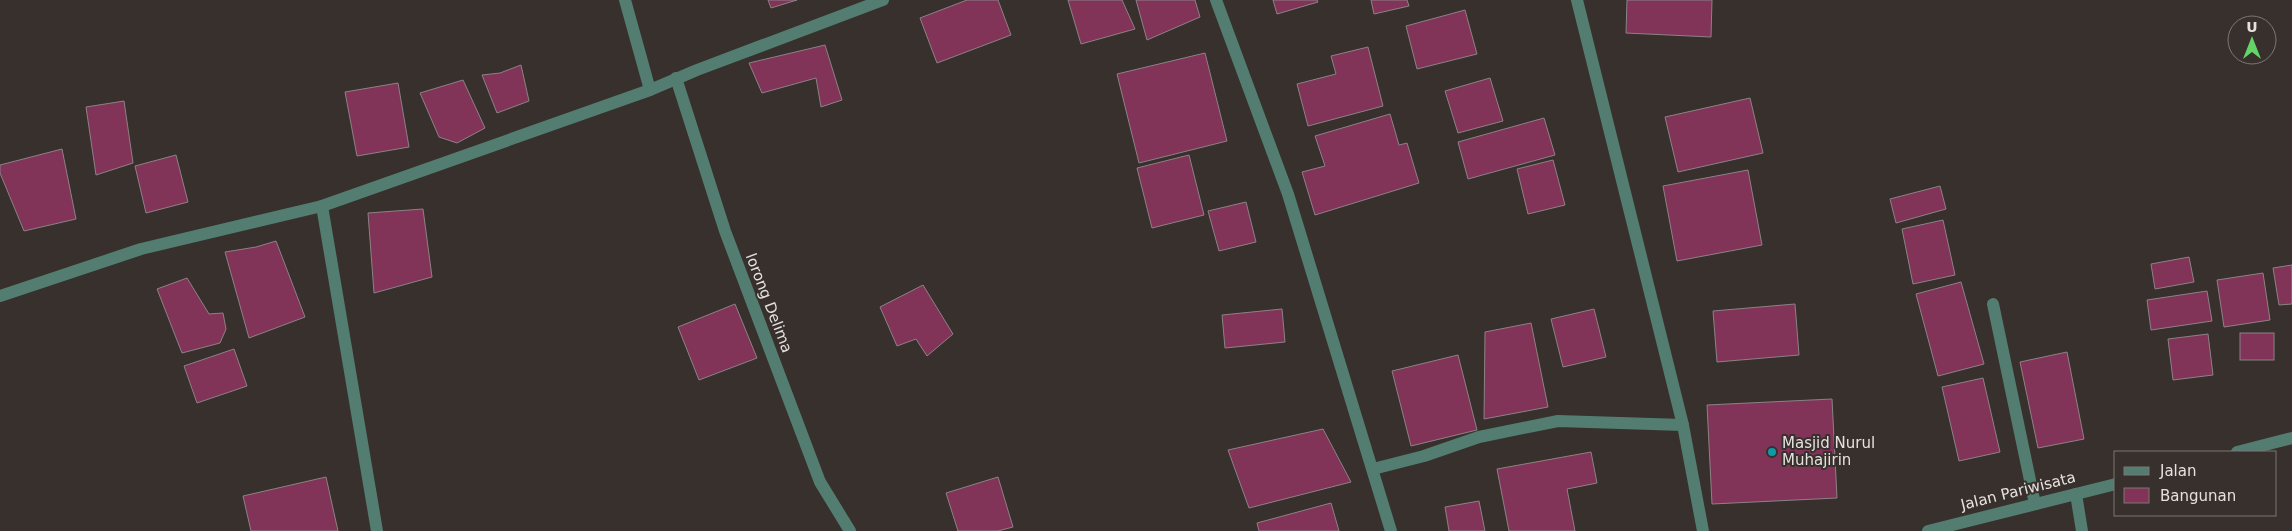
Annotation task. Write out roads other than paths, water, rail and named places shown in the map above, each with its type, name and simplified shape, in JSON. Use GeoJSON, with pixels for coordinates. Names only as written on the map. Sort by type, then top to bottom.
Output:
{"type":"FeatureCollection","features":[{"type":"Feature","properties":{"kind":"street"},"geometry":{"type":"LineString","coordinates":[[625,0],[650,90]]}},
{"type":"Feature","properties":{"kind":"street"},"geometry":{"type":"LineString","coordinates":[[0,296],[141,249],[322,206],[650,90],[676,78],[884,0]]}},
{"type":"Feature","properties":{"kind":"street"},"geometry":{"type":"LineString","coordinates":[[1216,0],[1288,194],[1391,531]]}},
{"type":"Feature","properties":{"kind":"street"},"geometry":{"type":"LineString","coordinates":[[1577,0],[1683,425],[1703,531]]}},
{"type":"Feature","properties":{"kind":"street","name":"lorong Delima"},"geometry":{"type":"LineString","coordinates":[[676,78],[725,232],[820,482],[850,531]]}},
{"type":"Feature","properties":{"kind":"street"},"geometry":{"type":"LineString","coordinates":[[322,206],[377,531]]}},
{"type":"Feature","properties":{"kind":"street"},"geometry":{"type":"LineString","coordinates":[[1994,304],[2036,504]]}},
{"type":"Feature","properties":{"kind":"street"},"geometry":{"type":"LineString","coordinates":[[1373,469],[1424,456],[1479,437],[1558,421],[1683,425]]}},
{"type":"Feature","properties":{"kind":"street"},"geometry":{"type":"LineString","coordinates":[[2240,451],[2292,438]]}},
{"type":"Feature","properties":{"kind":"street","name":"Jalan Pariwisata"},"geometry":{"type":"LineString","coordinates":[[1928,531],[2114,484]]}},
{"type":"Feature","properties":{"kind":"street"},"geometry":{"type":"LineString","coordinates":[[2076,494],[2082,531]]}},
{"type":"Feature","properties":{"kind":"place","name":"Masjid Nurul Muhajirin"},"geometry":{"type":"Point","coordinates":[1772,452]}}]}
